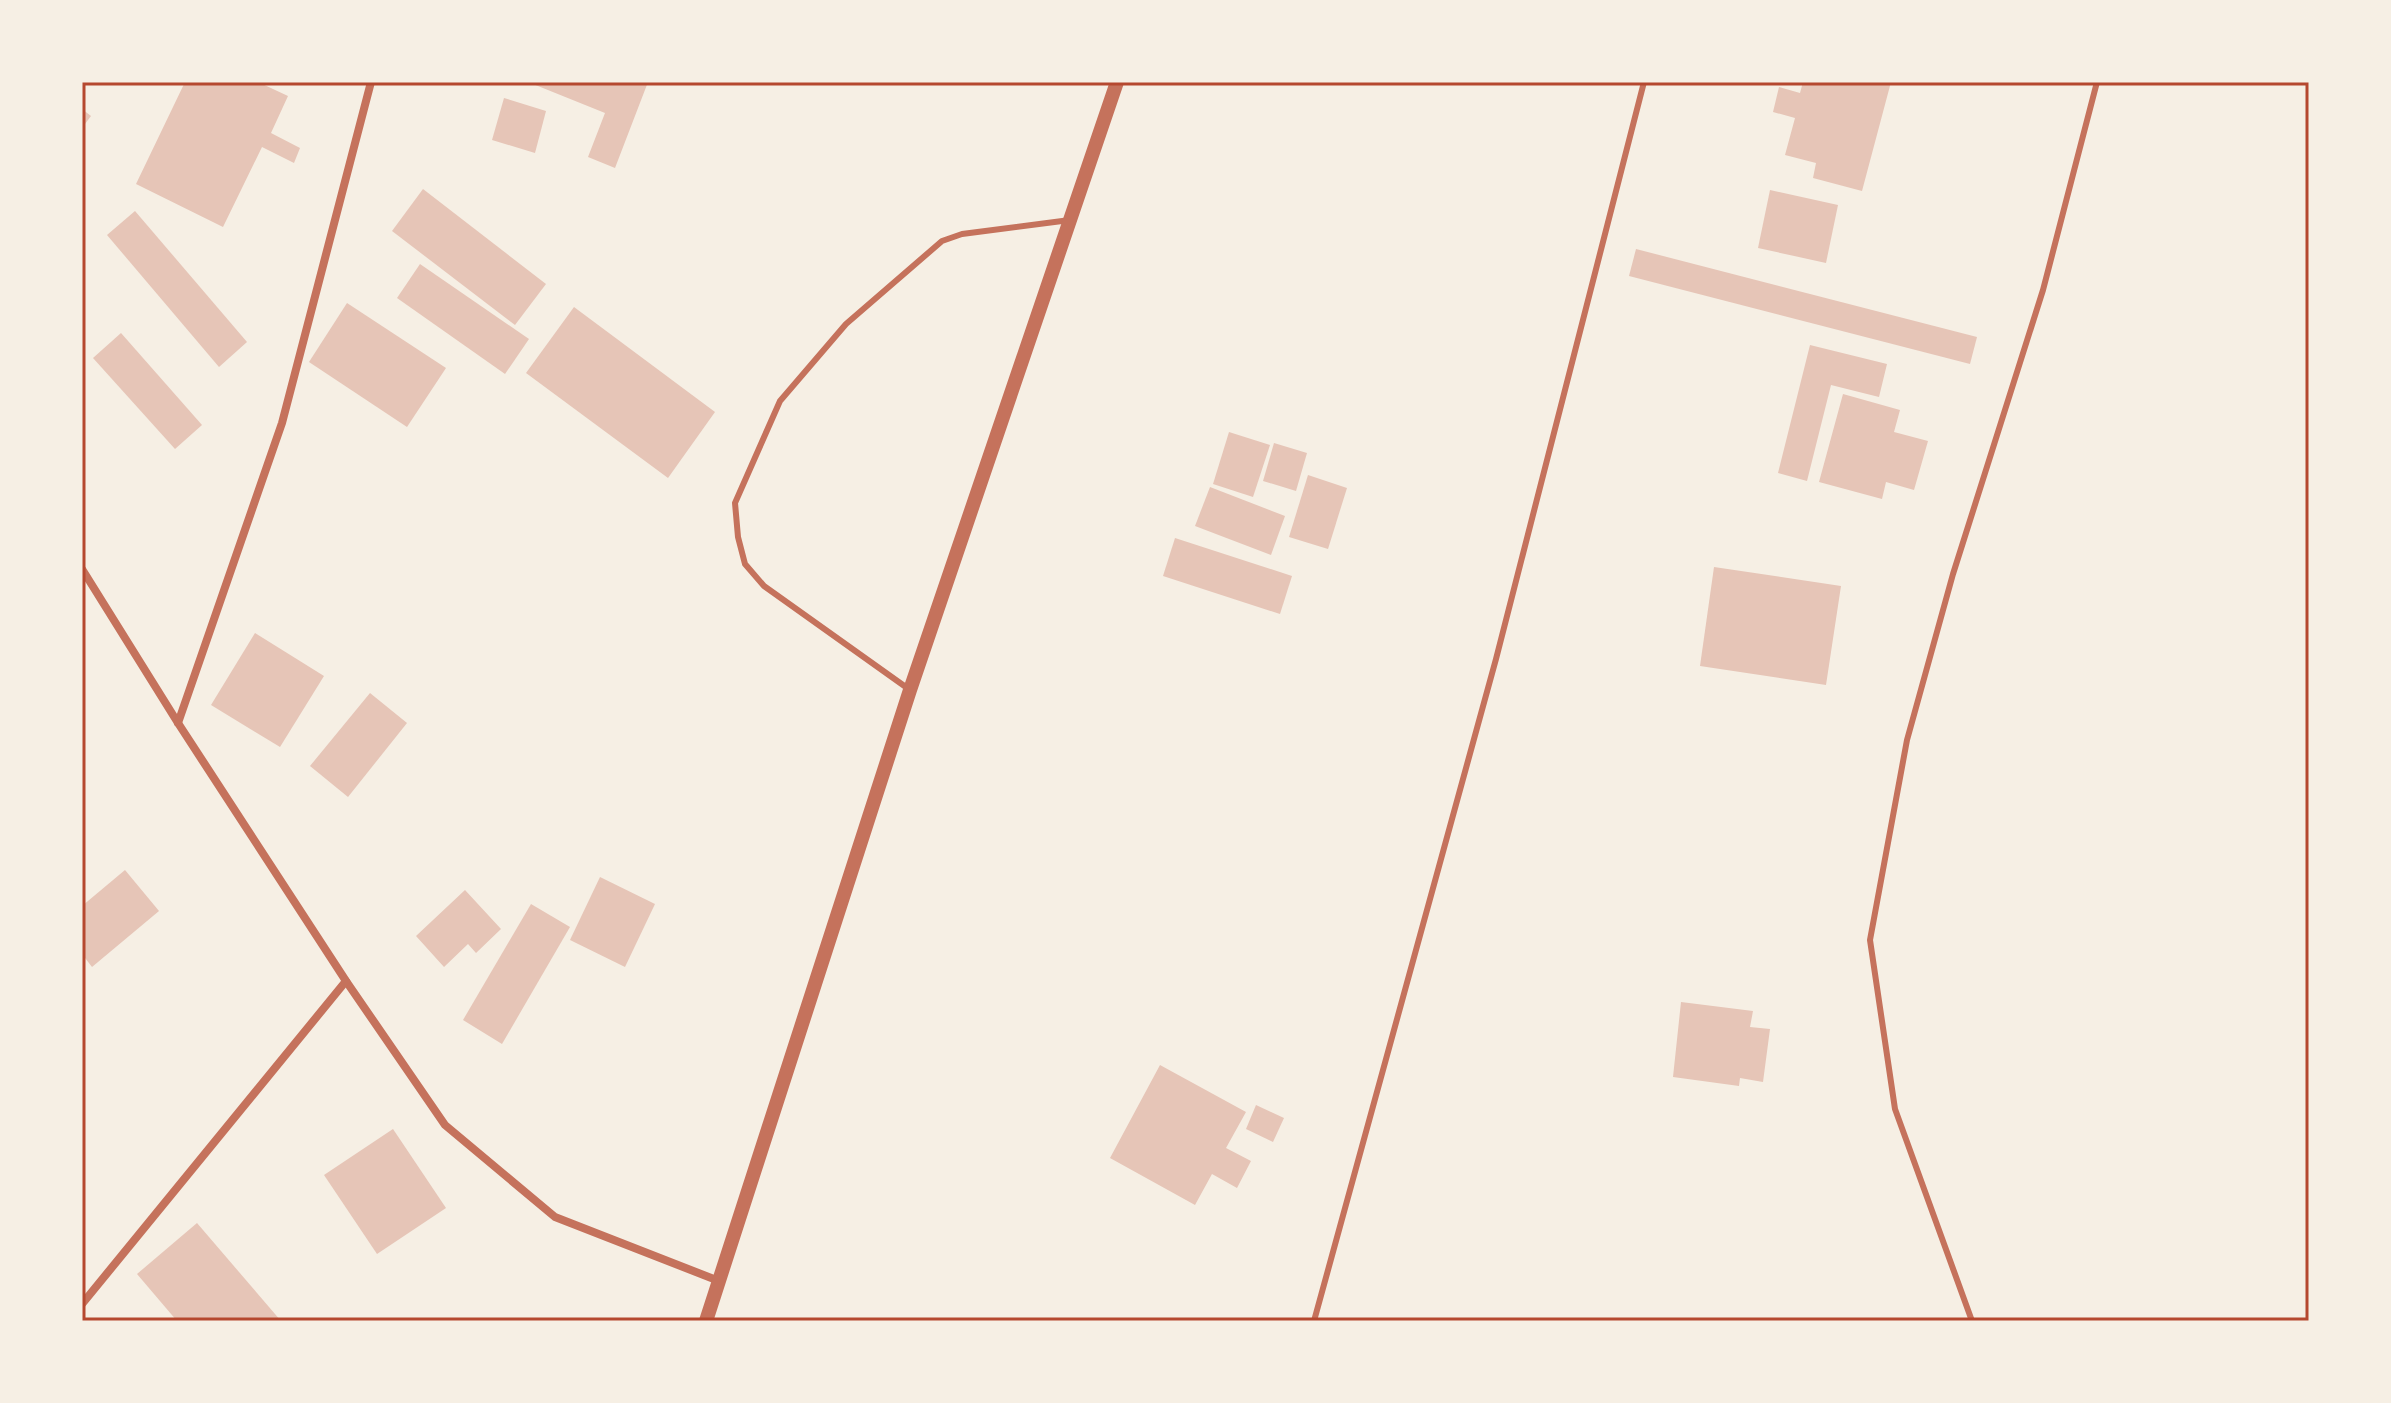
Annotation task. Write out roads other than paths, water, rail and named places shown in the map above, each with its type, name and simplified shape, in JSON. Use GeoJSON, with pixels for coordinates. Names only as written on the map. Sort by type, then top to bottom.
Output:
{"type":"FeatureCollection","features":[{"type":"Feature","properties":{"kind":"street"},"geometry":{"type":"LineString","coordinates":[[178,723],[282,423],[371,82]]}},
{"type":"Feature","properties":{"kind":"street"},"geometry":{"type":"LineString","coordinates":[[706,1321],[910,690],[1117,82]]}},
{"type":"Feature","properties":{"kind":"street"},"geometry":{"type":"LineString","coordinates":[[82,569],[346,981],[445,1125],[555,1217],[719,1281]]}},
{"type":"Feature","properties":{"kind":"street"},"geometry":{"type":"LineString","coordinates":[[82,1304],[346,981]]}},
{"type":"Feature","properties":{"kind":"lane"},"geometry":{"type":"LineString","coordinates":[[1314,1321],[1496,659],[1644,82]]}},
{"type":"Feature","properties":{"kind":"lane"},"geometry":{"type":"LineString","coordinates":[[1972,1321],[1895,1109],[1870,940],[1907,740],[1953,574],[2043,290],[2097,82]]}},
{"type":"Feature","properties":{"kind":"lane"},"geometry":{"type":"LineString","coordinates":[[910,690],[764,586],[745,564],[738,537],[735,503],[780,401],[846,324],[942,241],[962,234],[1070,220]]}}]}
